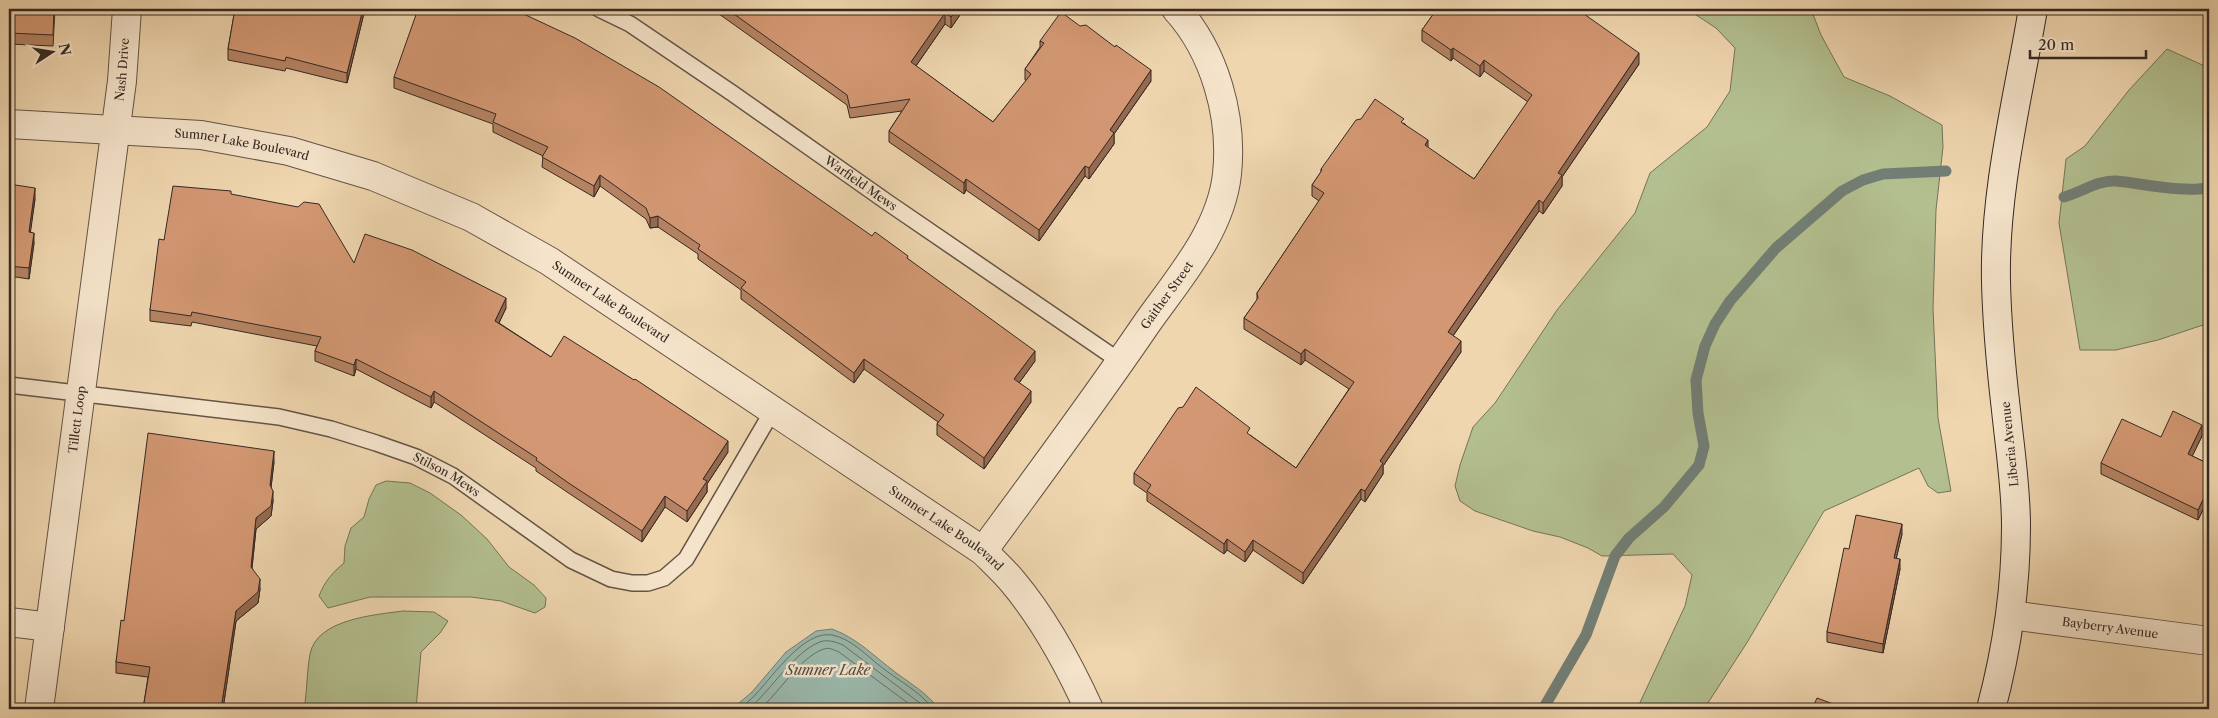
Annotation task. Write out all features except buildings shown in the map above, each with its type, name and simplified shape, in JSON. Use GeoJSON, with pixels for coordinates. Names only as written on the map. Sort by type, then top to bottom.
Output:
{"type":"FeatureCollection","features":[{"type":"Feature","properties":{"kind":"street","name":"Nash Drive"},"geometry":{"type":"LineString","coordinates":[[116,129],[122,81],[127,9]]}},
{"type":"Feature","properties":{"kind":"street","name":"Gaither Street"},"geometry":{"type":"LineString","coordinates":[[983,551],[1121,362],[1204,240],[1218,208],[1227,175],[1227,139],[1222,104],[1215,77],[1202,44],[1176,9]]}},
{"type":"Feature","properties":{"kind":"street","name":"Liberia Avenue"},"geometry":{"type":"LineString","coordinates":[[1991,709],[2011,615],[2016,564],[2015,487],[2002,375],[1996,280],[1997,242],[2004,178],[2033,9]]}},
{"type":"Feature","properties":{"kind":"street","name":"Sumner Lake Boulevard"},"geometry":{"type":"LineString","coordinates":[[9,124],[202,135],[289,152],[373,176],[471,217],[549,261],[983,551],[1013,582],[1039,617],[1078,685],[1088,709]]}},
{"type":"Feature","properties":{"kind":"street","name":"Tillett Loop"},"geometry":{"type":"LineString","coordinates":[[39,709],[116,129]]}},
{"type":"Feature","properties":{"kind":"street","name":"Bayberry Avenue"},"geometry":{"type":"LineString","coordinates":[[2011,615],[2209,641]]}},
{"type":"Feature","properties":{"kind":"street"},"geometry":{"type":"LineString","coordinates":[[9,622],[50,627]]}},
{"type":"Feature","properties":{"kind":"lane","name":"Warfield Mews"},"geometry":{"type":"LineString","coordinates":[[599,9],[630,24],[1121,362]]}},
{"type":"Feature","properties":{"kind":"lane","name":"Stilson Mews"},"geometry":{"type":"LineString","coordinates":[[9,385],[278,417],[331,429],[376,443],[416,458],[452,476],[571,560],[611,579],[632,583],[648,583],[664,578],[686,559],[773,410]]}},
{"type":"Feature","properties":{"kind":"green space"},"geometry":{"type":"Polygon","coordinates":[[[1687,9],[1811,9],[1821,35],[1844,77],[1890,96],[1942,125],[1943,147],[1936,210],[1933,309],[1938,418],[1951,491],[1938,493],[1928,486],[1919,468],[1824,511],[1748,641],[1704,709],[1637,709],[1685,606],[1692,575],[1673,554],[1602,556],[1588,548],[1560,537],[1533,531],[1475,511],[1460,501],[1455,486],[1473,427],[1495,403],[1557,310],[1635,213],[1650,173],[1707,127],[1730,91],[1735,48],[1716,28],[1687,9]]]}},
{"type":"Feature","properties":{"kind":"green space"},"geometry":{"type":"Polygon","coordinates":[[[2167,49],[2209,68],[2209,323],[2158,340],[2116,350],[2080,350],[2059,223],[2066,159],[2085,146],[2129,90],[2167,49]]]}},
{"type":"Feature","properties":{"kind":"green space"},"geometry":{"type":"Polygon","coordinates":[[[386,481],[410,483],[430,493],[461,515],[487,539],[509,567],[534,585],[546,598],[545,607],[535,613],[501,601],[471,597],[370,597],[328,608],[319,596],[321,591],[329,578],[344,563],[345,546],[351,528],[364,517],[369,499],[376,485],[386,481]]]}},
{"type":"Feature","properties":{"kind":"green space"},"geometry":{"type":"Polygon","coordinates":[[[403,611],[434,612],[448,621],[440,633],[421,652],[416,709],[307,709],[305,704],[310,654],[315,642],[323,633],[348,621],[377,614],[403,611]]]}},
{"type":"Feature","properties":{"kind":"water","name":"Sumner Lake"},"geometry":{"type":"Polygon","coordinates":[[[832,629],[850,637],[865,648],[924,693],[939,709],[732,709],[752,692],[786,652],[816,631],[832,629]]]}},
{"type":"Feature","properties":{"kind":"waterway"},"geometry":{"type":"LineString","coordinates":[[1543,709],[1586,635],[1615,556],[1629,538],[1664,507],[1699,465],[1704,446],[1698,413],[1696,380],[1705,346],[1715,324],[1730,301],[1776,248],[1842,191],[1863,180],[1883,174],[1946,171]]}},
{"type":"Feature","properties":{"kind":"waterway"},"geometry":{"type":"LineString","coordinates":[[2064,197],[2096,184],[2109,181],[2177,189],[2209,187]]}}]}
